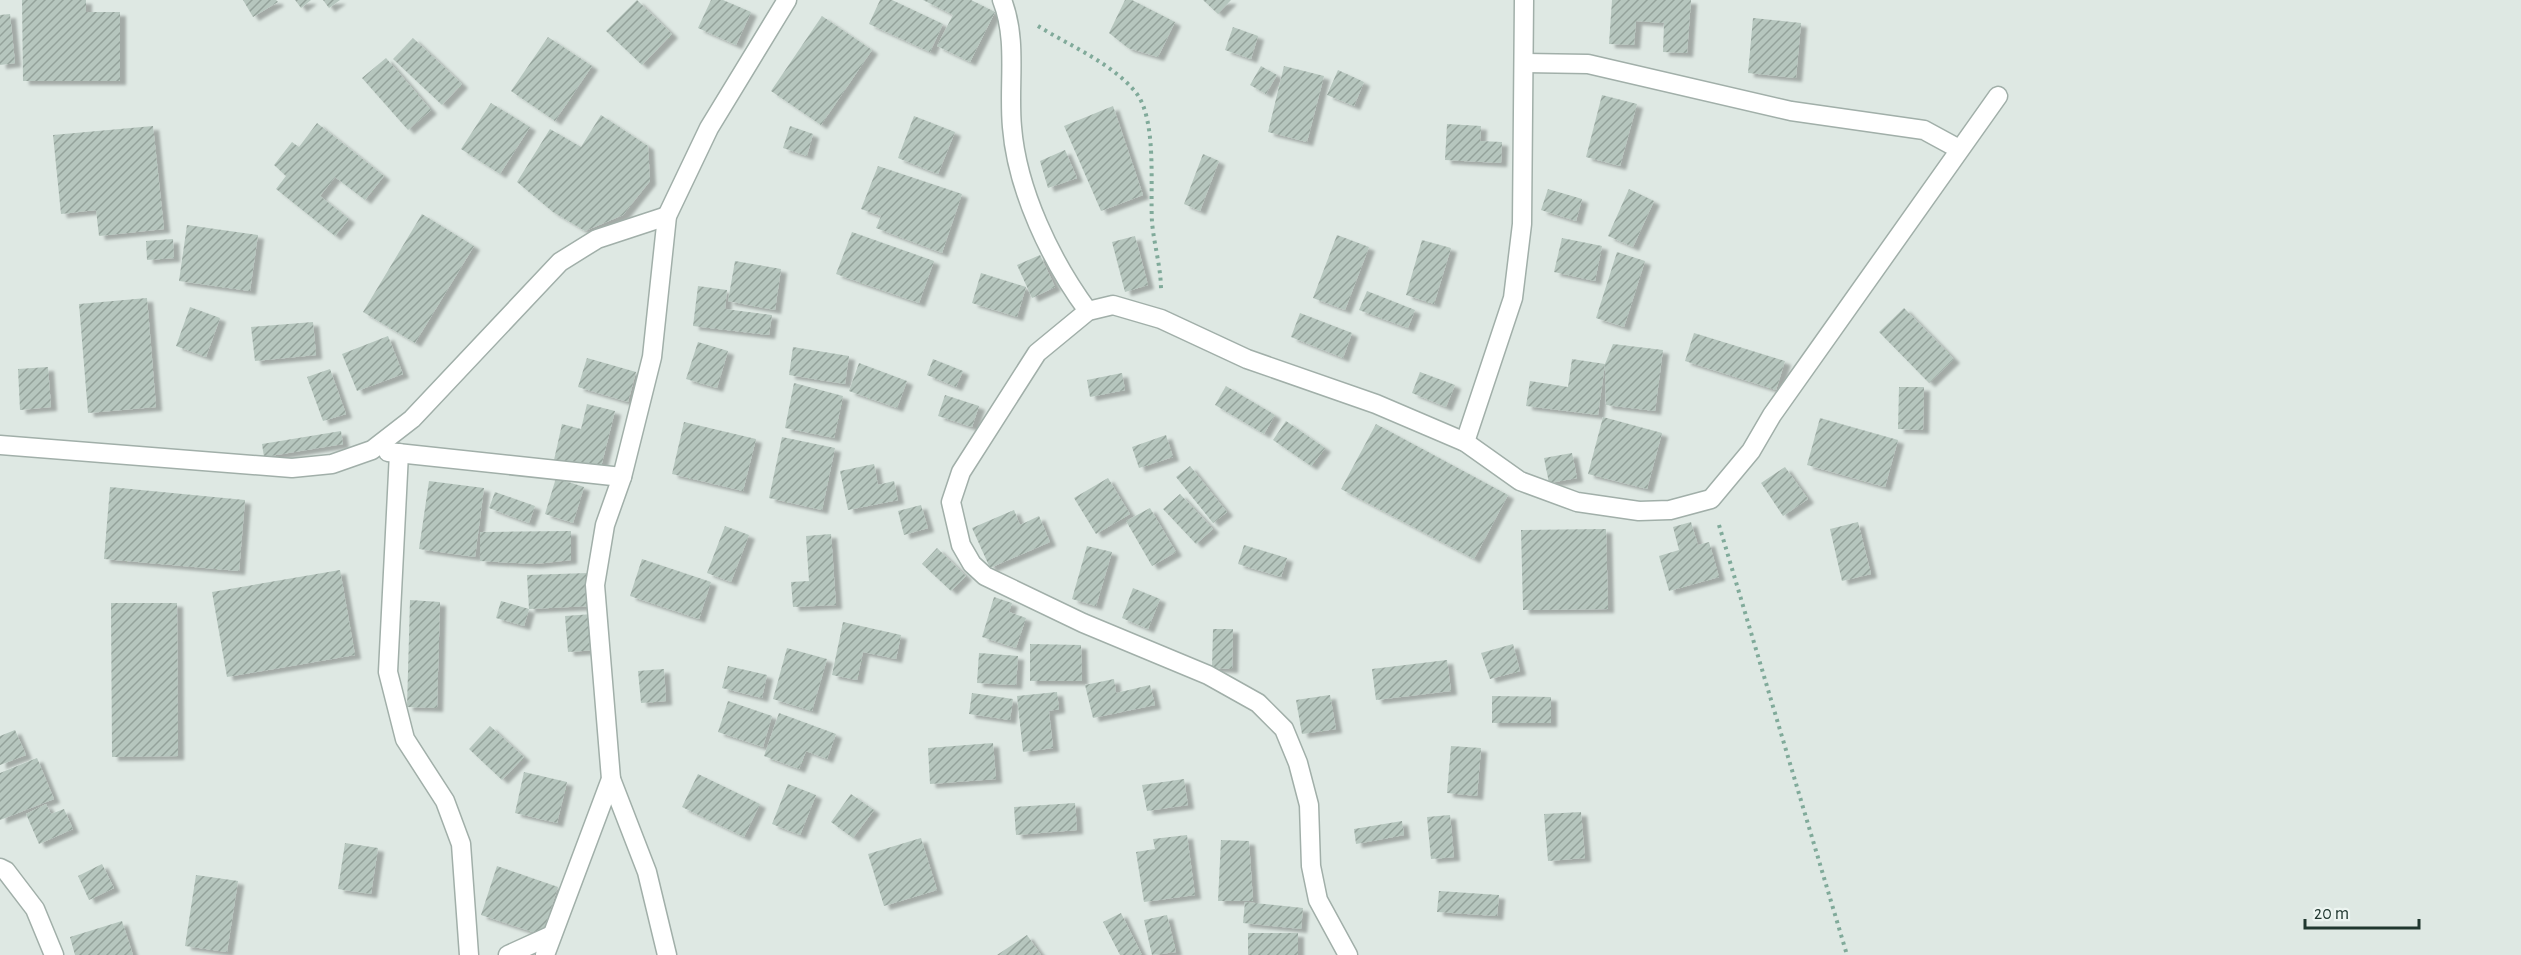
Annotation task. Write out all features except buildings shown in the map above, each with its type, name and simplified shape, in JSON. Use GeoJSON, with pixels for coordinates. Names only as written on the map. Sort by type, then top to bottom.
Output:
{"type":"FeatureCollection","features":[{"type":"Feature","properties":{"kind":"street"},"geometry":{"type":"LineString","coordinates":[[667,955],[647,872],[611,779],[595,585],[605,525],[622,477],[652,357],[667,216],[708,128],[787,0]]}},
{"type":"Feature","properties":{"kind":"street"},"geometry":{"type":"LineString","coordinates":[[1465,442],[1513,298],[1522,224],[1524,0]]}},
{"type":"Feature","properties":{"kind":"street"},"geometry":{"type":"LineString","coordinates":[[1003,3],[1013,53],[1011,126],[1016,160],[1055,260],[1088,311]]}},
{"type":"Feature","properties":{"kind":"street"},"geometry":{"type":"LineString","coordinates":[[1525,63],[1588,64],[1791,111],[1924,130],[1959,149]]}},
{"type":"Feature","properties":{"kind":"street"},"geometry":{"type":"LineString","coordinates":[[1348,955],[1318,900],[1311,866],[1309,805],[1298,763],[1284,729],[1258,703],[1208,675],[1083,623],[985,576],[972,564],[961,545],[951,502],[962,472],[1037,353],[1088,311],[1113,305],[1161,319],[1246,359],[1376,404],[1465,442],[1520,481],[1577,502],[1639,511],[1670,510],[1711,499],[1751,451],[1772,415],[1998,96]]}},
{"type":"Feature","properties":{"kind":"street"},"geometry":{"type":"LineString","coordinates":[[0,445],[292,468],[332,464],[372,450],[412,419],[560,262],[597,239],[667,216]]}},
{"type":"Feature","properties":{"kind":"street"},"geometry":{"type":"LineString","coordinates":[[372,450],[622,477]]}},
{"type":"Feature","properties":{"kind":"street"},"geometry":{"type":"LineString","coordinates":[[399,453],[388,672],[405,739],[445,801],[461,844],[469,955]]}},
{"type":"Feature","properties":{"kind":"street"},"geometry":{"type":"LineString","coordinates":[[545,955],[611,779]]}},
{"type":"Feature","properties":{"kind":"street"},"geometry":{"type":"LineString","coordinates":[[0,868],[6,871],[34,909],[54,955]]}},
{"type":"Feature","properties":{"kind":"street"},"geometry":{"type":"LineString","coordinates":[[508,955],[552,935]]}},
{"type":"Feature","properties":{"kind":"path"},"geometry":{"type":"LineString","coordinates":[[1003,3],[1114,72],[1138,96],[1150,135],[1152,224],[1161,268],[1161,319]]}},
{"type":"Feature","properties":{"kind":"path"},"geometry":{"type":"LineString","coordinates":[[1711,499],[1847,955]]}}]}
